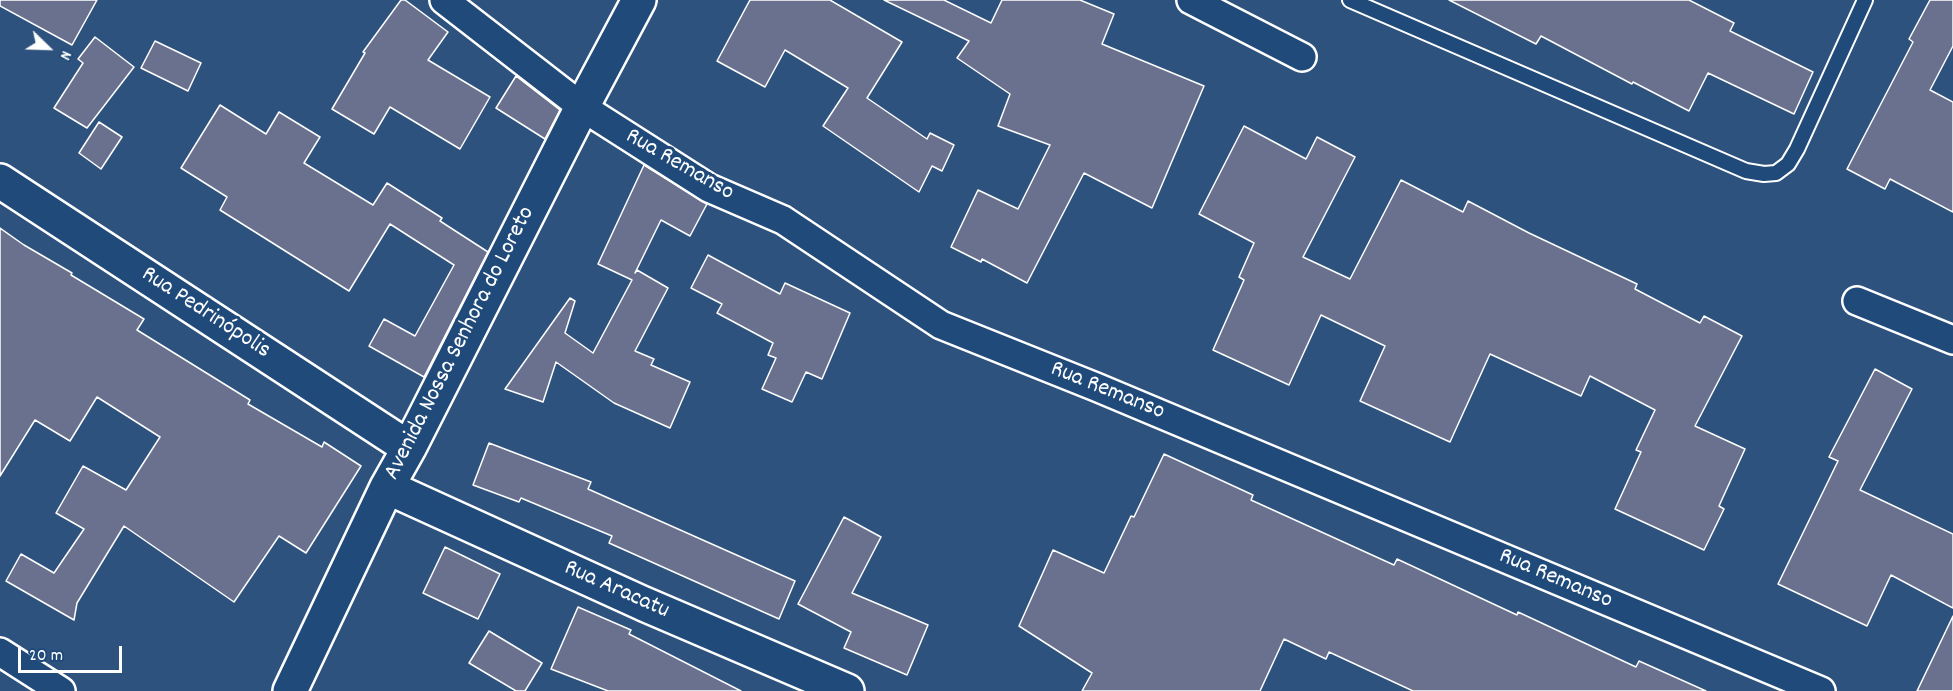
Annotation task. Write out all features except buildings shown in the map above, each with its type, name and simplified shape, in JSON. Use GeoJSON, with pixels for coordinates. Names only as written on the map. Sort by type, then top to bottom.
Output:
{"type":"FeatureCollection","features":[{"type":"Feature","properties":{"kind":"street","name":"Rua Remanso"},"geometry":{"type":"LineString","coordinates":[[444,0],[582,107],[709,188],[783,220],[941,325],[1118,396],[1821,691]]}},
{"type":"Feature","properties":{"kind":"street","name":"Avenida Nossa Senhora do Loreto"},"geometry":{"type":"LineString","coordinates":[[290,691],[387,488],[639,0]]}},
{"type":"Feature","properties":{"kind":"street"},"geometry":{"type":"LineString","coordinates":[[1191,0],[1302,57]]}},
{"type":"Feature","properties":{"kind":"street","name":"Rua Pedrinópolis"},"geometry":{"type":"LineString","coordinates":[[0,180],[409,448]]}},
{"type":"Feature","properties":{"kind":"street"},"geometry":{"type":"LineString","coordinates":[[1857,301],[1953,340]]}},
{"type":"Feature","properties":{"kind":"street","name":"Rua Aracatu"},"geometry":{"type":"LineString","coordinates":[[387,488],[644,604],[847,691]]}},
{"type":"Feature","properties":{"kind":"street"},"geometry":{"type":"LineString","coordinates":[[0,652],[61,691]]}},
{"type":"Feature","properties":{"kind":"lane"},"geometry":{"type":"LineString","coordinates":[[1350,0],[1746,171],[1764,174],[1776,173],[1788,164],[1797,149],[1865,0]]}}]}
